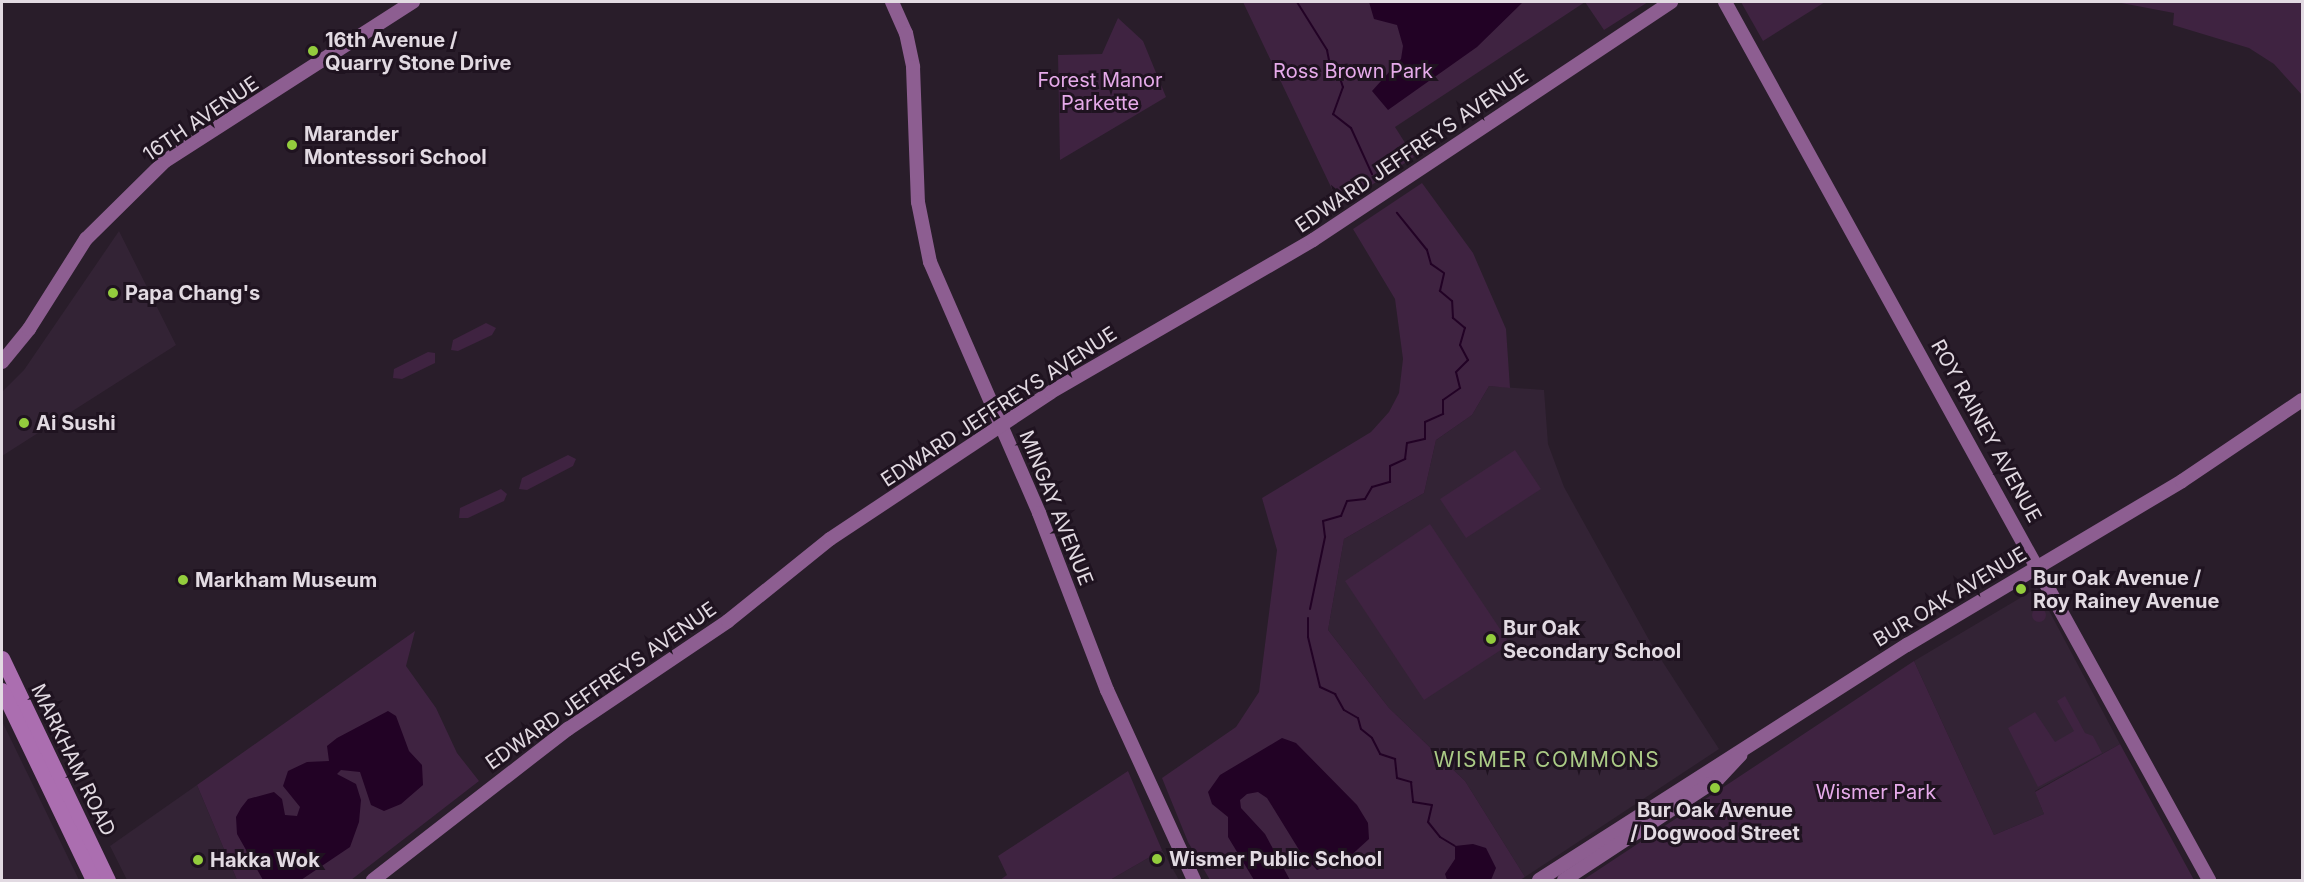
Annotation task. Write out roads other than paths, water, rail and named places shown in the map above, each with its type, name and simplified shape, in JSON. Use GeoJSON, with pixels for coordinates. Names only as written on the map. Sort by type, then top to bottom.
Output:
{"type":"FeatureCollection","features":[{"type":"Feature","properties":{"kind":"main road","name":"MARKHAM ROAD"},"geometry":{"type":"LineString","coordinates":[[2,658],[108,880]]}},
{"type":"Feature","properties":{"kind":"main road","name":"MARKHAM ROAD"},"geometry":{"type":"LineString","coordinates":[[2,690],[93,880]]}},
{"type":"Feature","properties":{"kind":"street","name":"16TH AVENUE"},"geometry":{"type":"LineString","coordinates":[[2,362],[29,329],[86,239],[165,161],[413,2]]}},
{"type":"Feature","properties":{"kind":"street","name":"MINGAY AVENUE"},"geometry":{"type":"LineString","coordinates":[[892,2],[906,33],[913,67],[918,202],[923,241],[1002,425],[1107,690],[1194,880]]}},
{"type":"Feature","properties":{"kind":"street","name":"EDWARD JEFFREYS AVENUE"},"geometry":{"type":"LineString","coordinates":[[373,880],[568,729],[728,621],[830,539],[1071,380],[1313,240],[1671,2]]}},
{"type":"Feature","properties":{"kind":"street","name":"ROY RAINEY AVENUE"},"geometry":{"type":"LineString","coordinates":[[1725,2],[2210,880]]}},
{"type":"Feature","properties":{"kind":"street","name":"BUR OAK AVENUE"},"geometry":{"type":"LineString","coordinates":[[1564,880],[1718,779],[1740,755],[1900,650],[2190,476],[2302,400]]}},
{"type":"Feature","properties":{"kind":"street","name":"BUR OAK AVENUE"},"geometry":{"type":"LineString","coordinates":[[1539,880],[1719,762],[1740,755]]}},
{"type":"Feature","properties":{"kind":"waterway"},"geometry":{"type":"LineString","coordinates":[[1297,2],[1327,50],[1331,70],[1339,75],[1343,87],[1333,114],[1351,128],[1372,174]]}},
{"type":"Feature","properties":{"kind":"waterway"},"geometry":{"type":"LineString","coordinates":[[1310,609],[1325,537],[1323,521],[1341,516],[1347,501],[1365,499],[1372,487],[1390,482],[1390,466],[1405,459],[1407,443],[1425,439],[1425,422],[1443,414],[1443,400],[1460,388],[1456,372],[1468,360],[1460,345],[1465,328],[1453,318],[1452,301],[1440,291],[1444,273],[1431,264],[1427,250],[1397,213]]}},
{"type":"Feature","properties":{"kind":"waterway"},"geometry":{"type":"LineString","coordinates":[[1308,618],[1308,637],[1320,687],[1335,694],[1344,710],[1358,718],[1361,729],[1372,738],[1380,754],[1395,759],[1397,778],[1411,782],[1413,802],[1432,805],[1428,822],[1440,837],[1455,846]]}},
{"type":"Feature","properties":{"kind":"place","name":"16th Avenue / Quarry Stone Drive"},"geometry":{"type":"Point","coordinates":[313,51]}},
{"type":"Feature","properties":{"kind":"place","name":"Marander Montessori School"},"geometry":{"type":"Point","coordinates":[292,145]}},
{"type":"Feature","properties":{"kind":"place","name":"Papa Chang's"},"geometry":{"type":"Point","coordinates":[113,293]}},
{"type":"Feature","properties":{"kind":"place","name":"Ai Sushi"},"geometry":{"type":"Point","coordinates":[24,423]}},
{"type":"Feature","properties":{"kind":"place","name":"Markham Museum"},"geometry":{"type":"Point","coordinates":[183,580]}},
{"type":"Feature","properties":{"kind":"place","name":"Bur Oak Avenue / Roy Rainey Avenue"},"geometry":{"type":"Point","coordinates":[2021,589]}},
{"type":"Feature","properties":{"kind":"place","name":"Bur Oak Secondary School"},"geometry":{"type":"Point","coordinates":[1491,639]}},
{"type":"Feature","properties":{"kind":"place","name":"Bur Oak Avenue / Dogwood Street"},"geometry":{"type":"Point","coordinates":[1715,788]}},
{"type":"Feature","properties":{"kind":"place","name":"Wismer Public School"},"geometry":{"type":"Point","coordinates":[1157,859]}},
{"type":"Feature","properties":{"kind":"place","name":"Hakka Wok"},"geometry":{"type":"Point","coordinates":[198,860]}},
{"type":"Feature","properties":{"kind":"district","name":"WISMER COMMONS"},"geometry":{"type":"Point","coordinates":[1547,760]}},
{"type":"Feature","properties":{"kind":"park label","name":"Ross Brown Park"},"geometry":{"type":"Point","coordinates":[1353,71]}},
{"type":"Feature","properties":{"kind":"park label","name":"Forest Manor Parkette"},"geometry":{"type":"Point","coordinates":[1100,92]}},
{"type":"Feature","properties":{"kind":"park label","name":"Wismer Park"},"geometry":{"type":"Point","coordinates":[1876,792]}}]}
